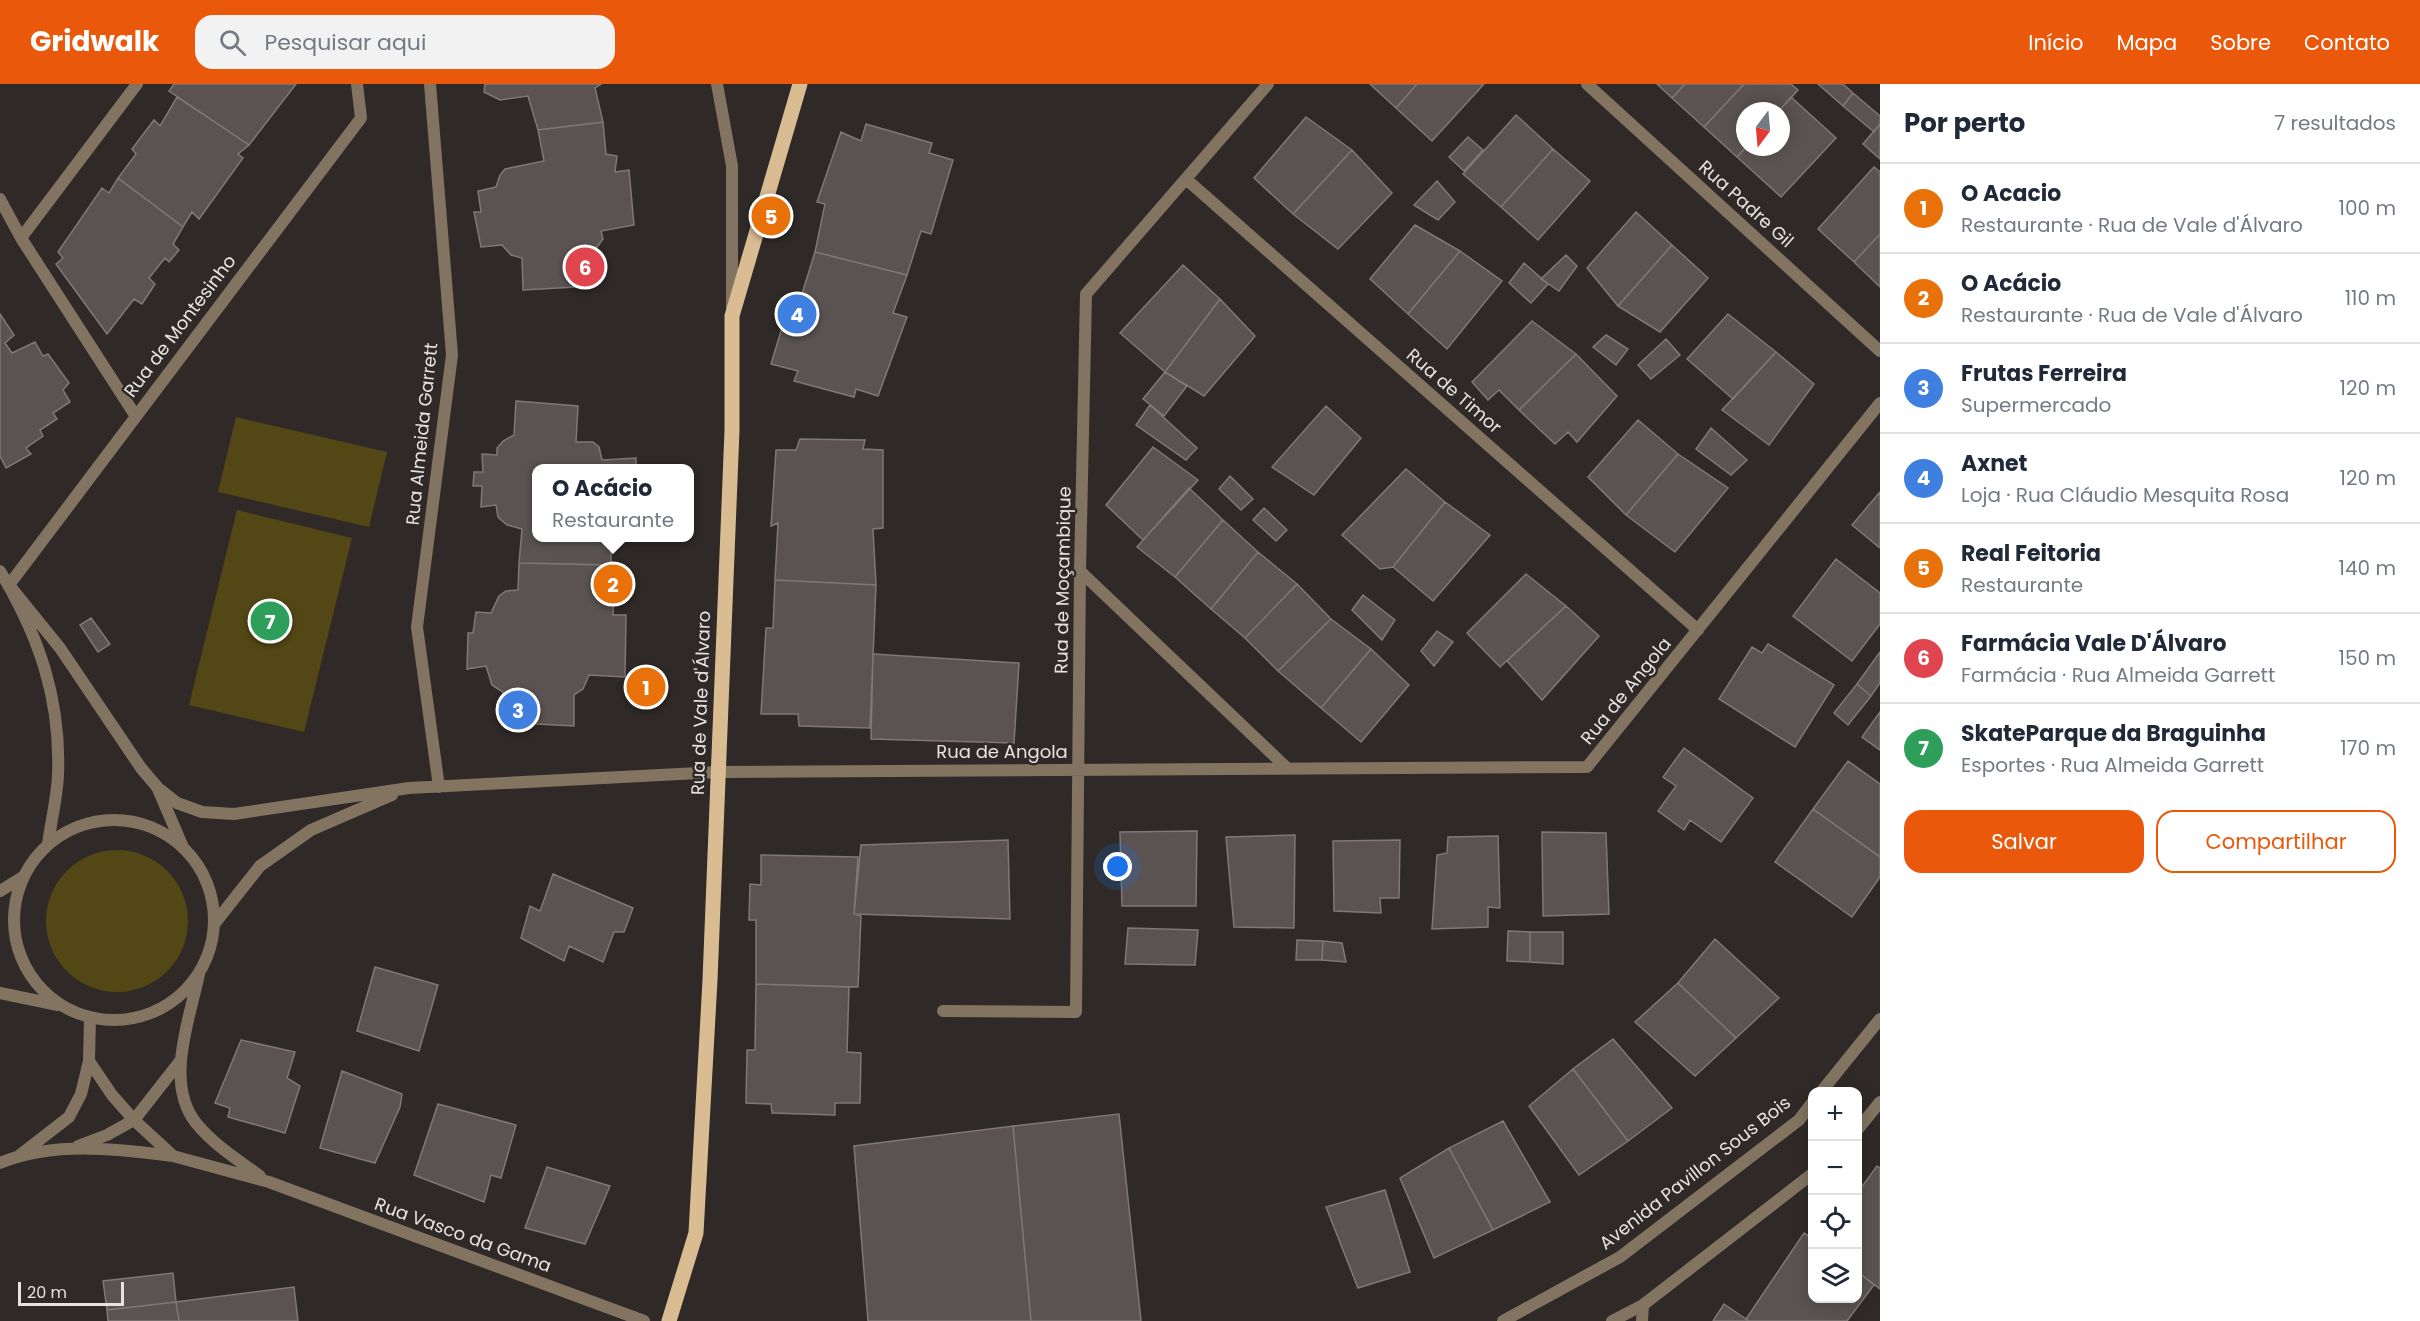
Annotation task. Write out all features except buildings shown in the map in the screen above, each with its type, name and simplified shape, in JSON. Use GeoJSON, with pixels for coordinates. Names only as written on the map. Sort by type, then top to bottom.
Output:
{"type":"FeatureCollection","features":[{"type":"Feature","properties":{"kind":"main road"},"geometry":{"type":"LineString","coordinates":[[732,316],[800,84]]}},
{"type":"Feature","properties":{"kind":"main road","name":"Rua de Vale d'Álvaro"},"geometry":{"type":"LineString","coordinates":[[669,1321],[696,1233],[732,430],[732,316]]}},
{"type":"Feature","properties":{"kind":"street"},"geometry":{"type":"LineString","coordinates":[[21,238],[137,84]]}},
{"type":"Feature","properties":{"kind":"street","name":"Rua de Montesinho"},"geometry":{"type":"LineString","coordinates":[[9,585],[361,118],[357,84]]}},
{"type":"Feature","properties":{"kind":"street","name":"Rua Almeida Garrett"},"geometry":{"type":"LineString","coordinates":[[430,84],[452,355],[417,627],[439,787]]}},
{"type":"Feature","properties":{"kind":"street","name":"Rua de Vale d'Álvaro"},"geometry":{"type":"LineString","coordinates":[[717,84],[732,166],[732,316]]}},
{"type":"Feature","properties":{"kind":"street","name":"Rua de Moçambique"},"geometry":{"type":"LineString","coordinates":[[943,1011],[1076,1012],[1080,571],[1086,294],[1268,84]]}},
{"type":"Feature","properties":{"kind":"street","name":"Rua Padre Gil"},"geometry":{"type":"LineString","coordinates":[[1587,84],[1880,351]]}},
{"type":"Feature","properties":{"kind":"street","name":"Rua de Timor"},"geometry":{"type":"LineString","coordinates":[[1186,179],[1698,630]]}},
{"type":"Feature","properties":{"kind":"street"},"geometry":{"type":"LineString","coordinates":[[0,199],[21,238],[135,415]]}},
{"type":"Feature","properties":{"kind":"street","name":"Rua de Angola"},"geometry":{"type":"LineString","coordinates":[[409,788],[718,772],[1587,767],[1880,403]]}},
{"type":"Feature","properties":{"kind":"street"},"geometry":{"type":"LineString","coordinates":[[0,571],[60,648],[141,768],[158,788],[177,803],[202,812],[234,814],[409,788]]}},
{"type":"Feature","properties":{"kind":"street"},"geometry":{"type":"LineString","coordinates":[[1080,571],[1287,768]]}},
{"type":"Feature","properties":{"kind":"street"},"geometry":{"type":"LineString","coordinates":[[9,585],[45,661],[56,710],[58,777],[48,844]]}},
{"type":"Feature","properties":{"kind":"street"},"geometry":{"type":"LineString","coordinates":[[0,993],[61,1005],[90,1017],[121,1020],[152,1013],[179,997],[199,974],[210,950],[215,923],[212,896],[205,878],[184,848],[158,788]]}},
{"type":"Feature","properties":{"kind":"street"},"geometry":{"type":"LineString","coordinates":[[215,923],[260,866],[311,830],[409,788]]}},
{"type":"Feature","properties":{"kind":"street"},"geometry":{"type":"LineString","coordinates":[[0,891],[23,877],[48,844],[74,828],[103,820],[133,821],[162,831],[184,848]]}},
{"type":"Feature","properties":{"kind":"street"},"geometry":{"type":"LineString","coordinates":[[23,877],[15,914],[15,934],[22,962],[39,987],[61,1005]]}},
{"type":"Feature","properties":{"kind":"street","name":"Rua Vasco da Gama"},"geometry":{"type":"LineString","coordinates":[[199,974],[181,1060],[182,1095],[194,1121],[216,1144],[268,1182]]}},
{"type":"Feature","properties":{"kind":"street"},"geometry":{"type":"LineString","coordinates":[[20,1155],[69,1117],[81,1094],[89,1061],[90,1017]]}},
{"type":"Feature","properties":{"kind":"street"},"geometry":{"type":"LineString","coordinates":[[1825,1087],[1880,1019]]}},
{"type":"Feature","properties":{"kind":"street"},"geometry":{"type":"LineString","coordinates":[[71,1149],[106,1135],[134,1120],[181,1060]]}},
{"type":"Feature","properties":{"kind":"street","name":"Rua Vasco da Gama"},"geometry":{"type":"LineString","coordinates":[[89,1061],[112,1095],[134,1120],[173,1156],[268,1182],[644,1321]]}},
{"type":"Feature","properties":{"kind":"street"},"geometry":{"type":"LineString","coordinates":[[1862,1122],[1880,1102]]}},
{"type":"Feature","properties":{"kind":"street","name":"Avenida Pavillon Sous Bois"},"geometry":{"type":"LineString","coordinates":[[1503,1321],[1620,1257],[1799,1120],[1808,1108]]}},
{"type":"Feature","properties":{"kind":"street"},"geometry":{"type":"LineString","coordinates":[[0,1163],[20,1155],[71,1149],[124,1150],[173,1156]]}},
{"type":"Feature","properties":{"kind":"street"},"geometry":{"type":"LineString","coordinates":[[1612,1321],[1643,1305],[1808,1177]]}},
{"type":"Feature","properties":{"kind":"street"},"geometry":{"type":"LineString","coordinates":[[1642,1321],[1643,1305]]}},
{"type":"Feature","properties":{"kind":"shaded area"},"geometry":{"type":"Polygon","coordinates":[[[236,417],[387,452],[369,527],[218,492],[236,417]]]}},
{"type":"Feature","properties":{"kind":"shaded area"},"geometry":{"type":"Polygon","coordinates":[[[237,510],[352,538],[304,732],[189,705],[237,510]]]}},
{"type":"Feature","properties":{"kind":"shaded area"},"geometry":{"type":"Polygon","coordinates":[[[117,850],[144,856],[167,871],[182,894],[188,921],[182,948],[167,971],[144,986],[117,992],[90,986],[67,971],[52,948],[46,921],[52,894],[67,871],[90,856],[117,850]]]}},
{"type":"Feature","properties":{"kind":"place","name":"Real Feitoria"},"geometry":{"type":"Point","coordinates":[771,216]}},
{"type":"Feature","properties":{"kind":"place","name":"Farmácia Vale D'Álvaro"},"geometry":{"type":"Point","coordinates":[585,267]}},
{"type":"Feature","properties":{"kind":"place","name":"Axnet"},"geometry":{"type":"Point","coordinates":[797,314]}},
{"type":"Feature","properties":{"kind":"place","name":"O Acácio"},"geometry":{"type":"Point","coordinates":[613,584]}},
{"type":"Feature","properties":{"kind":"place","name":"SkateParque da Braguinha"},"geometry":{"type":"Point","coordinates":[270,621]}},
{"type":"Feature","properties":{"kind":"place","name":"O Acacio"},"geometry":{"type":"Point","coordinates":[646,687]}},
{"type":"Feature","properties":{"kind":"place","name":"Frutas Ferreira"},"geometry":{"type":"Point","coordinates":[518,710]}}]}
